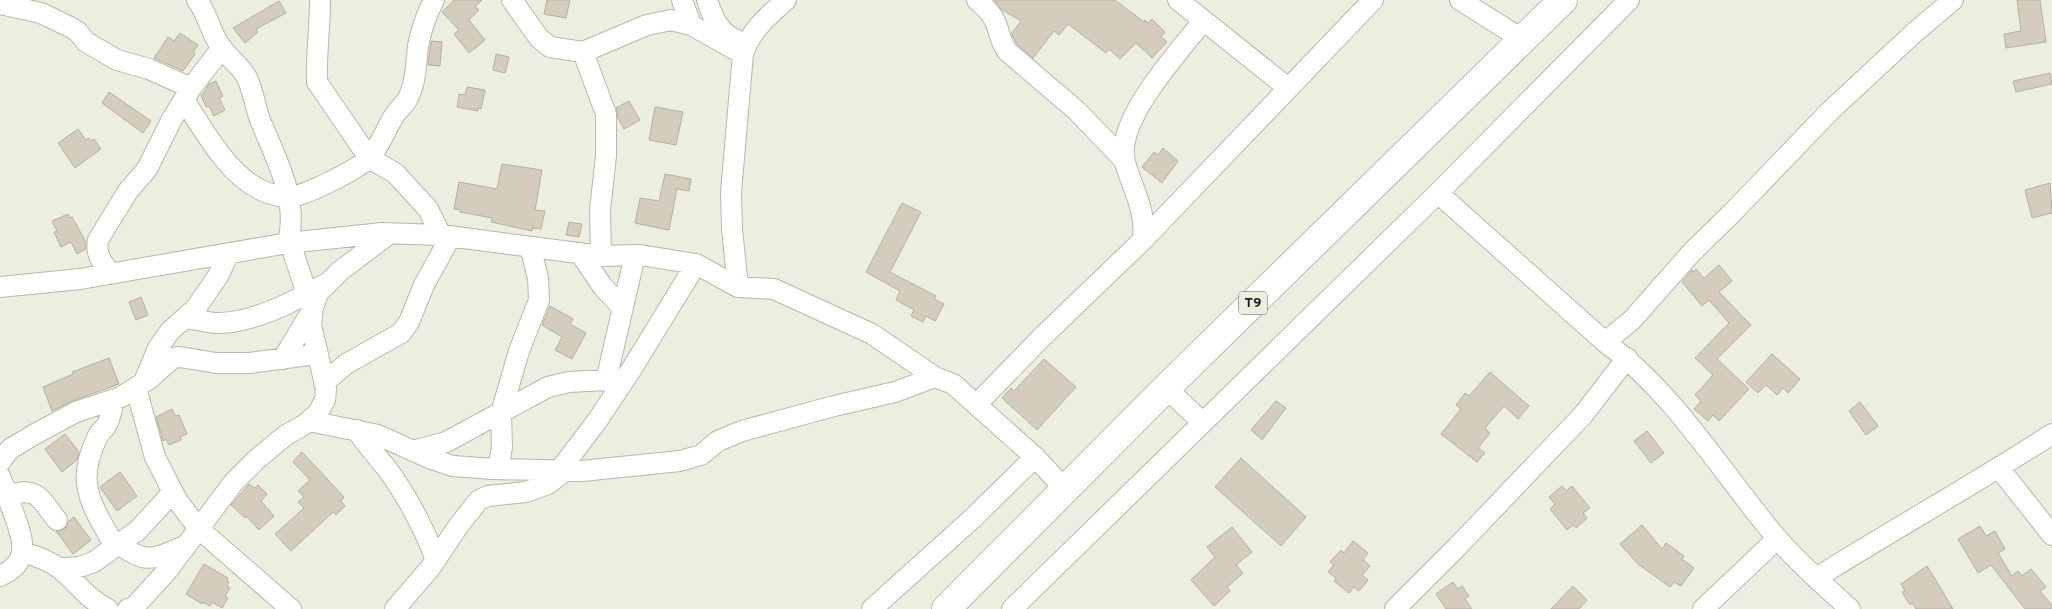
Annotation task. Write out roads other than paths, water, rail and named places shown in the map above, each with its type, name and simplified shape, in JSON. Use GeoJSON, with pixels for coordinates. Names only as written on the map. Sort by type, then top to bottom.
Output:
{"type":"FeatureCollection","features":[{"type":"Feature","properties":{"kind":"highway","name":"T9"},"geometry":{"type":"LineString","coordinates":[[946,609],[1166,388],[1562,0]]}},
{"type":"Feature","properties":{"kind":"street"},"geometry":{"type":"LineString","coordinates":[[128,609],[134,607],[194,537],[233,484],[257,459],[286,435],[318,413],[325,400],[325,389],[311,325],[310,301],[291,243],[292,208],[282,171],[260,118],[246,76],[222,48],[197,0]]}},
{"type":"Feature","properties":{"kind":"street"},"geometry":{"type":"LineString","coordinates":[[320,0],[317,82],[369,158],[395,173],[428,210],[446,235]]}},
{"type":"Feature","properties":{"kind":"street"},"geometry":{"type":"LineString","coordinates":[[0,4],[41,13],[72,28],[86,42],[116,60],[149,69],[187,94],[218,152],[237,172],[259,189],[289,198],[324,185],[354,169],[369,158],[394,115],[408,98],[415,74],[418,44],[434,0]]}},
{"type":"Feature","properties":{"kind":"street"},"geometry":{"type":"LineString","coordinates":[[512,0],[539,38],[550,47],[583,52],[657,22],[671,20],[691,25],[744,49]]}},
{"type":"Feature","properties":{"kind":"street"},"geometry":{"type":"LineString","coordinates":[[682,0],[691,25]]}},
{"type":"Feature","properties":{"kind":"street"},"geometry":{"type":"LineString","coordinates":[[707,0],[718,26],[744,49]]}},
{"type":"Feature","properties":{"kind":"street"},"geometry":{"type":"LineString","coordinates":[[738,287],[732,229],[732,192],[744,49],[759,24],[786,0]]}},
{"type":"Feature","properties":{"kind":"street"},"geometry":{"type":"LineString","coordinates":[[976,0],[997,25],[1004,47],[1008,52],[1077,111],[1125,161]]}},
{"type":"Feature","properties":{"kind":"street"},"geometry":{"type":"LineString","coordinates":[[1178,0],[1288,88]]}},
{"type":"Feature","properties":{"kind":"street"},"geometry":{"type":"LineString","coordinates":[[977,404],[1042,337],[1143,240],[1373,0]]}},
{"type":"Feature","properties":{"kind":"street"},"geometry":{"type":"LineString","coordinates":[[1460,0],[1522,39]]}},
{"type":"Feature","properties":{"kind":"street"},"geometry":{"type":"LineString","coordinates":[[1012,609],[1438,193],[1629,0]]}},
{"type":"Feature","properties":{"kind":"street"},"geometry":{"type":"LineString","coordinates":[[1605,342],[1632,320],[1692,252],[1732,214],[1829,112],[1915,32],[1953,0]]}},
{"type":"Feature","properties":{"kind":"street"},"geometry":{"type":"LineString","coordinates":[[1143,240],[1144,216],[1125,161],[1124,142],[1130,122],[1139,106],[1203,21]]}},
{"type":"Feature","properties":{"kind":"street"},"geometry":{"type":"LineString","coordinates":[[111,274],[102,264],[96,250],[98,240],[128,191],[147,169],[187,94],[222,48]]}},
{"type":"Feature","properties":{"kind":"street"},"geometry":{"type":"LineString","coordinates":[[583,52],[606,114],[606,156],[600,210],[601,256]]}},
{"type":"Feature","properties":{"kind":"street"},"geometry":{"type":"LineString","coordinates":[[1438,193],[1605,342],[1627,358],[1662,394],[1777,539],[1850,609]]}},
{"type":"Feature","properties":{"kind":"street"},"geometry":{"type":"LineString","coordinates":[[0,287],[80,279],[291,243],[389,234],[446,235],[580,254],[601,256],[635,255],[696,264],[738,287],[774,289],[872,334],[935,377],[953,384],[1035,457],[1066,490]]}},
{"type":"Feature","properties":{"kind":"street"},"geometry":{"type":"LineString","coordinates":[[283,359],[310,301],[340,271],[389,234]]}},
{"type":"Feature","properties":{"kind":"street"},"geometry":{"type":"LineString","coordinates":[[325,389],[346,364],[401,333],[409,322],[446,235]]}},
{"type":"Feature","properties":{"kind":"street"},"geometry":{"type":"LineString","coordinates":[[229,253],[218,276],[196,308],[170,331],[158,348],[140,385],[155,457],[194,537],[291,609]]}},
{"type":"Feature","properties":{"kind":"street"},"geometry":{"type":"LineString","coordinates":[[498,469],[502,447],[501,413],[519,352],[539,300],[538,278],[532,254]]}},
{"type":"Feature","properties":{"kind":"street"},"geometry":{"type":"LineString","coordinates":[[580,254],[603,287],[622,307]]}},
{"type":"Feature","properties":{"kind":"street"},"geometry":{"type":"LineString","coordinates":[[615,380],[622,307],[635,255]]}},
{"type":"Feature","properties":{"kind":"street"},"geometry":{"type":"LineString","coordinates":[[395,609],[436,560],[471,508],[484,497],[526,492],[548,484],[562,471],[597,420],[615,380],[696,264]]}},
{"type":"Feature","properties":{"kind":"street"},"geometry":{"type":"LineString","coordinates":[[185,318],[215,323],[240,321],[310,301]]}},
{"type":"Feature","properties":{"kind":"street"},"geometry":{"type":"LineString","coordinates":[[0,462],[10,449],[35,434],[76,412],[114,400],[140,385],[173,358],[216,363],[250,363],[316,354]]}},
{"type":"Feature","properties":{"kind":"street"},"geometry":{"type":"LineString","coordinates":[[1395,609],[1583,415],[1627,358]]}},
{"type":"Feature","properties":{"kind":"street"},"geometry":{"type":"LineString","coordinates":[[310,420],[378,435],[453,466],[562,471],[680,461],[701,455],[718,441],[742,431],[834,406],[895,392],[935,377]]}},
{"type":"Feature","properties":{"kind":"street"},"geometry":{"type":"LineString","coordinates":[[414,451],[446,442],[548,387],[569,382],[615,380]]}},
{"type":"Feature","properties":{"kind":"street"},"geometry":{"type":"LineString","coordinates":[[1166,388],[1202,422]]}},
{"type":"Feature","properties":{"kind":"street"},"geometry":{"type":"LineString","coordinates":[[325,389],[354,430],[387,468],[402,490],[429,540],[436,560]]}},
{"type":"Feature","properties":{"kind":"street"},"geometry":{"type":"LineString","coordinates":[[114,400],[107,425],[100,431],[92,450],[86,486],[89,499],[117,545],[140,558],[152,559],[194,537]]}},
{"type":"Feature","properties":{"kind":"street"},"geometry":{"type":"LineString","coordinates":[[1816,578],[2052,434]]}},
{"type":"Feature","properties":{"kind":"street"},"geometry":{"type":"LineString","coordinates":[[872,609],[967,524],[1035,457]]}},
{"type":"Feature","properties":{"kind":"street"},"geometry":{"type":"LineString","coordinates":[[1999,468],[2052,536]]}},
{"type":"Feature","properties":{"kind":"street"},"geometry":{"type":"LineString","coordinates":[[0,476],[22,539],[23,552],[18,564],[0,576]]}},
{"type":"Feature","properties":{"kind":"street"},"geometry":{"type":"LineString","coordinates":[[7,496],[28,491],[38,495],[57,520]]}},
{"type":"Feature","properties":{"kind":"street"},"geometry":{"type":"LineString","coordinates":[[59,568],[88,565],[137,531],[173,492]]}},
{"type":"Feature","properties":{"kind":"street"},"geometry":{"type":"LineString","coordinates":[[1703,609],[1777,539]]}},
{"type":"Feature","properties":{"kind":"street"},"geometry":{"type":"LineString","coordinates":[[23,552],[39,557],[59,568],[98,604],[108,609]]}}]}
